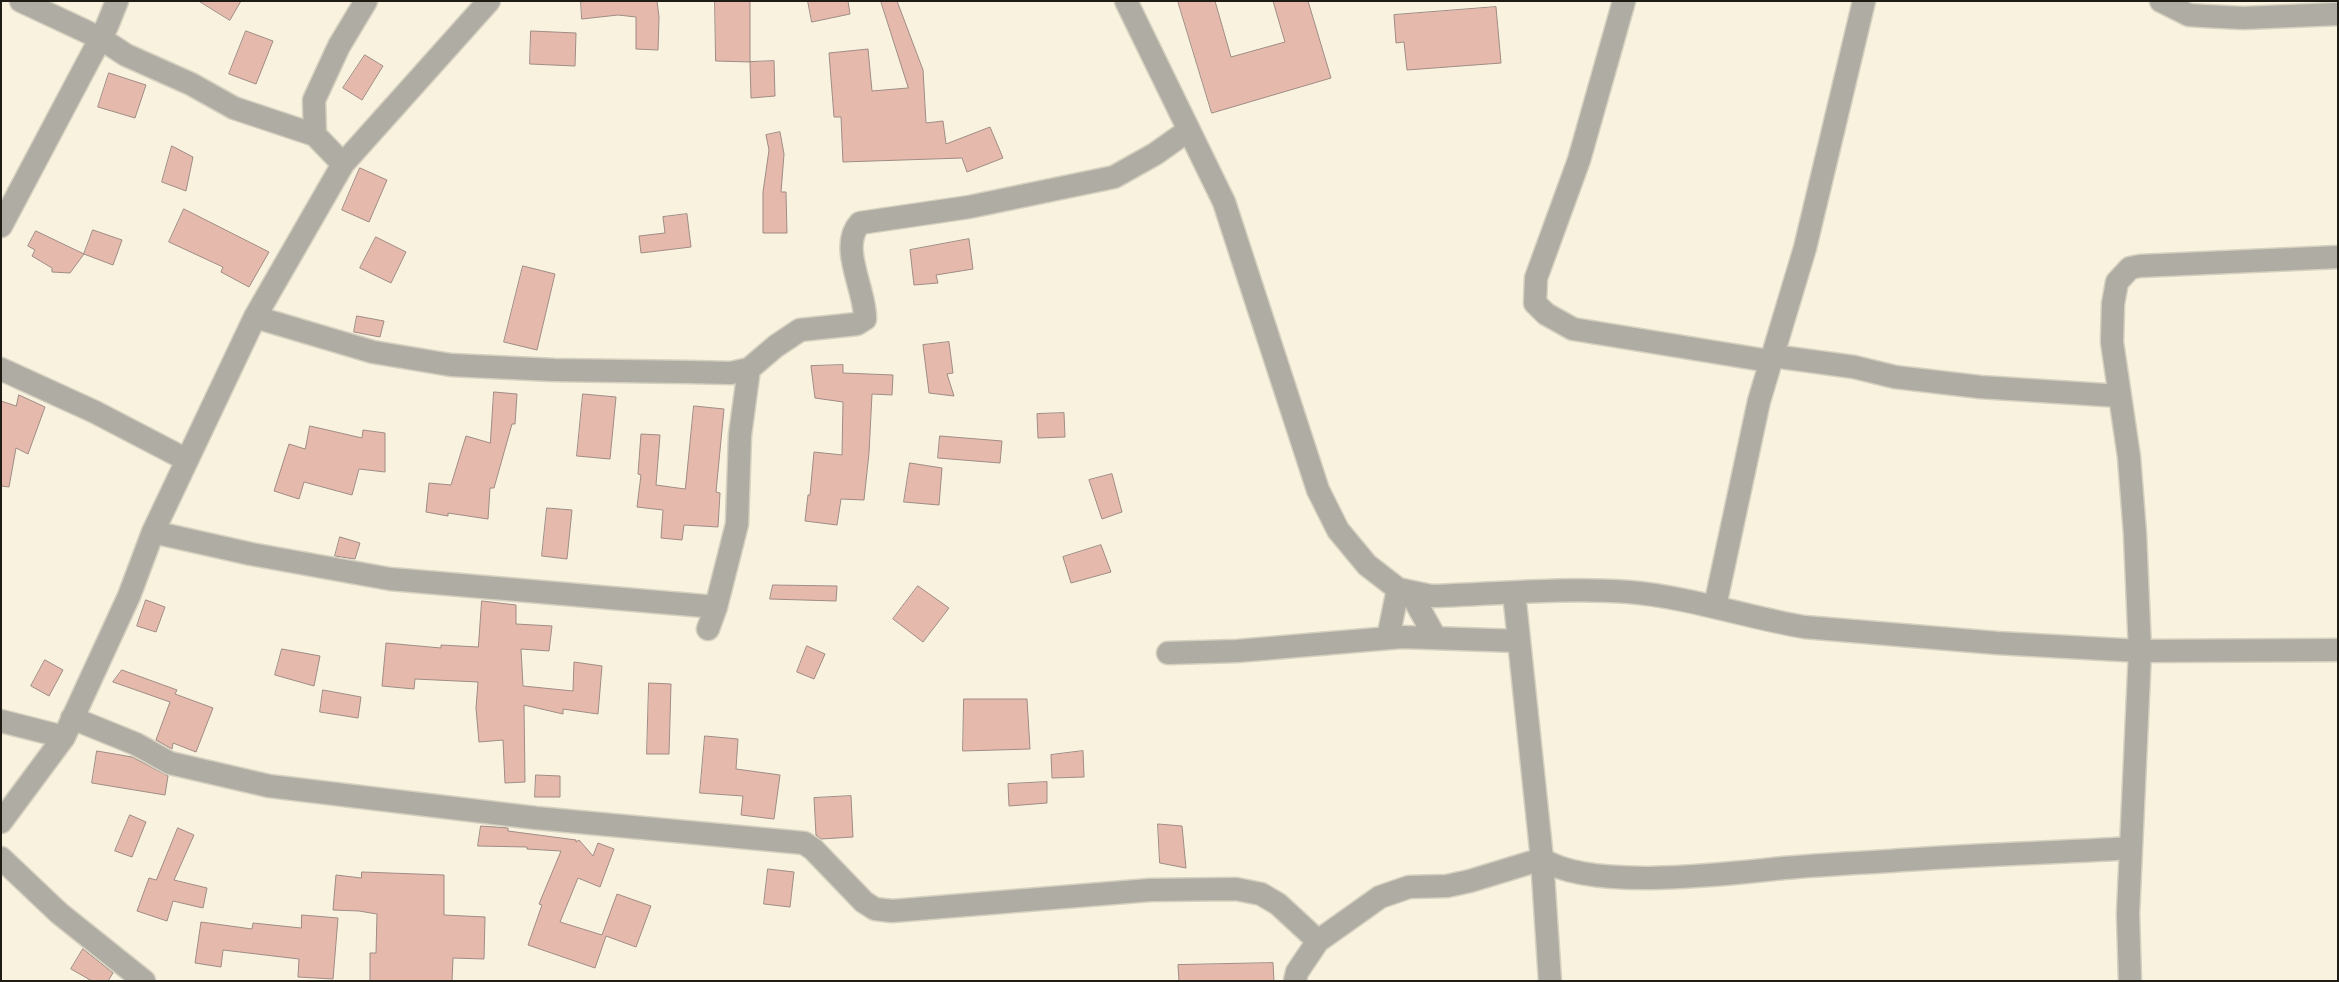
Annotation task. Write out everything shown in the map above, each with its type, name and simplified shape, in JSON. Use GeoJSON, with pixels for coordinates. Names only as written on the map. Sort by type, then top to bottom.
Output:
{"type":"FeatureCollection","features":[{"type":"Feature","properties":{"kind":"street"},"geometry":{"type":"LineString","coordinates":[[21,1],[100,38],[126,55],[191,84],[234,108],[315,135],[343,164]]}},
{"type":"Feature","properties":{"kind":"street"},"geometry":{"type":"LineString","coordinates":[[1,226],[100,38],[117,1]]}},
{"type":"Feature","properties":{"kind":"street"},"geometry":{"type":"LineString","coordinates":[[315,135],[314,100],[339,46],[366,1]]}},
{"type":"Feature","properties":{"kind":"street"},"geometry":{"type":"LineString","coordinates":[[1,822],[68,728],[129,596],[153,532],[255,317],[343,164],[489,1]]}},
{"type":"Feature","properties":{"kind":"street"},"geometry":{"type":"LineString","coordinates":[[1126,1],[1224,202],[1318,490],[1344,537],[1366,565],[1404,591],[1435,637]]}},
{"type":"Feature","properties":{"kind":"street"},"geometry":{"type":"LineString","coordinates":[[1624,1],[1579,160],[1536,278],[1535,303],[1546,314],[1573,329],[1771,358],[1854,367],[1895,376],[1980,387],[2120,396]]}},
{"type":"Feature","properties":{"kind":"street"},"geometry":{"type":"LineString","coordinates":[[1715,606],[1759,401],[1805,248],[1864,1]]}},
{"type":"Feature","properties":{"kind":"street"},"geometry":{"type":"LineString","coordinates":[[2161,1],[2189,15],[2243,18],[2338,14]]}},
{"type":"Feature","properties":{"kind":"street"},"geometry":{"type":"LineString","coordinates":[[255,317],[373,352],[452,365],[554,370],[731,373],[749,369],[776,346],[800,330],[857,324],[865,320],[865,309],[851,249],[853,231],[860,223],[969,206],[1114,177],[1155,154],[1189,130]]}},
{"type":"Feature","properties":{"kind":"street"},"geometry":{"type":"LineString","coordinates":[[2130,981],[2128,914],[2140,651],[2135,534],[2129,457],[2112,342],[2113,304],[2117,282],[2130,268],[2140,266],[2338,257]]}},
{"type":"Feature","properties":{"kind":"street"},"geometry":{"type":"LineString","coordinates":[[1,369],[95,412],[187,460]]}},
{"type":"Feature","properties":{"kind":"street"},"geometry":{"type":"LineString","coordinates":[[708,629],[716,607],[737,524],[740,435],[749,369]]}},
{"type":"Feature","properties":{"kind":"street"},"geometry":{"type":"LineString","coordinates":[[153,532],[251,554],[390,579],[716,607]]}},
{"type":"Feature","properties":{"kind":"street"},"geometry":{"type":"LineString","coordinates":[[1404,591],[1431,596],[1628,592],[1690,600],[1772,622],[1997,643],[2140,651],[2338,650]]}},
{"type":"Feature","properties":{"kind":"street"},"geometry":{"type":"LineString","coordinates":[[1388,638],[1404,591]]}},
{"type":"Feature","properties":{"kind":"street"},"geometry":{"type":"LineString","coordinates":[[1514,594],[1542,859],[1550,981]]}},
{"type":"Feature","properties":{"kind":"street"},"geometry":{"type":"LineString","coordinates":[[1168,653],[1237,651],[1388,638],[1435,637],[1519,641]]}},
{"type":"Feature","properties":{"kind":"street"},"geometry":{"type":"LineString","coordinates":[[1,721],[68,728],[136,744],[170,763],[270,786],[536,818],[804,842],[864,902],[875,908],[892,911],[1150,890],[1236,889],[1261,894],[1278,904],[1318,941]]}},
{"type":"Feature","properties":{"kind":"street"},"geometry":{"type":"LineString","coordinates":[[1542,859],[1553,867],[1604,876],[1668,877],[1718,875],[1892,861],[2131,848]]}},
{"type":"Feature","properties":{"kind":"street"},"geometry":{"type":"LineString","coordinates":[[1,858],[59,913],[144,981]]}},
{"type":"Feature","properties":{"kind":"street"},"geometry":{"type":"LineString","coordinates":[[1295,981],[1297,972],[1318,941],[1380,897],[1409,887],[1447,886],[1542,859]]}},
{"type":"Feature","properties":{"kind":"building"},"geometry":{"type":"Polygon","coordinates":[[[199,1],[241,1],[230,20],[199,1]]]}},
{"type":"Feature","properties":{"kind":"building"},"geometry":{"type":"Polygon","coordinates":[[[581,1],[657,1],[659,17],[658,50],[636,49],[636,17],[618,15],[582,19],[581,1]]]}},
{"type":"Feature","properties":{"kind":"building"},"geometry":{"type":"Polygon","coordinates":[[[715,1],[750,1],[750,62],[716,61],[715,1]]]}},
{"type":"Feature","properties":{"kind":"building"},"geometry":{"type":"Polygon","coordinates":[[[808,1],[848,1],[850,14],[812,22],[808,1]]]}},
{"type":"Feature","properties":{"kind":"building"},"geometry":{"type":"Polygon","coordinates":[[[881,1],[897,1],[923,70],[926,123],[943,121],[946,144],[990,127],[1003,158],[967,172],[962,158],[843,162],[841,117],[834,117],[829,53],[868,49],[872,91],[908,88],[881,1]]]}},
{"type":"Feature","properties":{"kind":"building"},"geometry":{"type":"Polygon","coordinates":[[[1178,1],[1215,1],[1231,57],[1285,42],[1273,1],[1308,1],[1331,78],[1212,113],[1178,1]]]}},
{"type":"Feature","properties":{"kind":"building"},"geometry":{"type":"Polygon","coordinates":[[[1496,7],[1501,63],[1407,70],[1404,42],[1396,43],[1394,15],[1496,7]]]}},
{"type":"Feature","properties":{"kind":"building"},"geometry":{"type":"Polygon","coordinates":[[[246,31],[273,41],[256,84],[229,74],[246,31]]]}},
{"type":"Feature","properties":{"kind":"building"},"geometry":{"type":"Polygon","coordinates":[[[531,31],[576,33],[575,66],[530,64],[531,31]]]}},
{"type":"Feature","properties":{"kind":"building"},"geometry":{"type":"Polygon","coordinates":[[[365,55],[383,66],[362,100],[343,88],[365,55]]]}},
{"type":"Feature","properties":{"kind":"building"},"geometry":{"type":"Polygon","coordinates":[[[774,61],[775,96],[751,98],[750,62],[774,61]]]}},
{"type":"Feature","properties":{"kind":"building"},"geometry":{"type":"Polygon","coordinates":[[[109,73],[146,85],[135,118],[98,107],[109,73]]]}},
{"type":"Feature","properties":{"kind":"building"},"geometry":{"type":"Polygon","coordinates":[[[780,132],[784,154],[781,192],[786,192],[787,233],[763,233],[763,192],[769,150],[766,135],[780,132]]]}},
{"type":"Feature","properties":{"kind":"building"},"geometry":{"type":"Polygon","coordinates":[[[172,146],[193,157],[186,191],[162,182],[172,146]]]}},
{"type":"Feature","properties":{"kind":"building"},"geometry":{"type":"Polygon","coordinates":[[[360,168],[387,180],[369,222],[342,210],[360,168]]]}},
{"type":"Feature","properties":{"kind":"building"},"geometry":{"type":"Polygon","coordinates":[[[184,209],[269,252],[249,287],[221,272],[223,267],[169,242],[184,209]]]}},
{"type":"Feature","properties":{"kind":"building"},"geometry":{"type":"Polygon","coordinates":[[[687,214],[691,247],[641,253],[639,236],[665,233],[663,217],[687,214]]]}},
{"type":"Feature","properties":{"kind":"building"},"geometry":{"type":"Polygon","coordinates":[[[93,230],[122,240],[113,265],[84,254],[93,230]]]}},
{"type":"Feature","properties":{"kind":"building"},"geometry":{"type":"Polygon","coordinates":[[[36,231],[84,254],[70,273],[52,272],[52,268],[32,256],[35,250],[28,246],[36,231]]]}},
{"type":"Feature","properties":{"kind":"building"},"geometry":{"type":"Polygon","coordinates":[[[376,237],[406,252],[391,283],[360,268],[376,237]]]}},
{"type":"Feature","properties":{"kind":"building"},"geometry":{"type":"Polygon","coordinates":[[[969,239],[973,269],[936,275],[938,283],[914,285],[910,250],[969,239]]]}},
{"type":"Feature","properties":{"kind":"building"},"geometry":{"type":"Polygon","coordinates":[[[523,266],[555,274],[537,350],[504,342],[523,266]]]}},
{"type":"Feature","properties":{"kind":"building"},"geometry":{"type":"Polygon","coordinates":[[[357,316],[384,321],[380,337],[354,332],[357,316]]]}},
{"type":"Feature","properties":{"kind":"building"},"geometry":{"type":"Polygon","coordinates":[[[949,342],[953,373],[947,374],[954,396],[929,393],[923,345],[949,342]]]}},
{"type":"Feature","properties":{"kind":"building"},"geometry":{"type":"Polygon","coordinates":[[[843,365],[843,373],[893,375],[892,395],[872,394],[864,500],[841,499],[837,525],[805,521],[808,495],[810,495],[814,452],[842,455],[843,402],[815,398],[811,366],[843,365]]]}},
{"type":"Feature","properties":{"kind":"building"},"geometry":{"type":"Polygon","coordinates":[[[494,392],[517,394],[515,424],[512,424],[494,488],[490,488],[488,519],[448,513],[448,516],[426,512],[429,483],[451,485],[466,436],[490,443],[494,392]]]}},
{"type":"Feature","properties":{"kind":"building"},"geometry":{"type":"Polygon","coordinates":[[[583,394],[616,397],[610,459],[577,456],[583,394]]]}},
{"type":"Feature","properties":{"kind":"building"},"geometry":{"type":"Polygon","coordinates":[[[19,395],[45,407],[28,454],[16,448],[9,487],[1,486],[1,401],[16,406],[19,395]]]}},
{"type":"Feature","properties":{"kind":"building"},"geometry":{"type":"Polygon","coordinates":[[[694,406],[724,409],[716,492],[720,493],[718,527],[684,525],[682,540],[661,538],[663,510],[637,507],[641,475],[638,474],[641,434],[660,435],[656,485],[685,489],[694,406]]]}},
{"type":"Feature","properties":{"kind":"building"},"geometry":{"type":"Polygon","coordinates":[[[1064,413],[1065,437],[1038,438],[1037,414],[1064,413]]]}},
{"type":"Feature","properties":{"kind":"building"},"geometry":{"type":"Polygon","coordinates":[[[310,426],[362,438],[363,430],[385,433],[385,472],[359,469],[352,495],[304,482],[299,499],[274,491],[289,444],[305,449],[310,426]]]}},
{"type":"Feature","properties":{"kind":"building"},"geometry":{"type":"Polygon","coordinates":[[[940,436],[1002,441],[1000,463],[938,458],[940,436]]]}},
{"type":"Feature","properties":{"kind":"building"},"geometry":{"type":"Polygon","coordinates":[[[910,463],[942,468],[939,505],[904,502],[910,463]]]}},
{"type":"Feature","properties":{"kind":"building"},"geometry":{"type":"Polygon","coordinates":[[[1112,474],[1122,512],[1102,519],[1089,480],[1112,474]]]}},
{"type":"Feature","properties":{"kind":"building"},"geometry":{"type":"Polygon","coordinates":[[[547,508],[572,510],[567,559],[542,556],[547,508]]]}},
{"type":"Feature","properties":{"kind":"building"},"geometry":{"type":"Polygon","coordinates":[[[340,537],[360,543],[355,559],[335,556],[340,537]]]}},
{"type":"Feature","properties":{"kind":"building"},"geometry":{"type":"Polygon","coordinates":[[[1101,545],[1111,572],[1071,583],[1063,557],[1101,545]]]}},
{"type":"Feature","properties":{"kind":"building"},"geometry":{"type":"Polygon","coordinates":[[[773,585],[837,586],[836,601],[770,599],[773,585]]]}},
{"type":"Feature","properties":{"kind":"building"},"geometry":{"type":"Polygon","coordinates":[[[918,586],[949,608],[923,642],[893,619],[918,586]]]}},
{"type":"Feature","properties":{"kind":"building"},"geometry":{"type":"Polygon","coordinates":[[[146,600],[165,607],[156,632],[137,626],[146,600]]]}},
{"type":"Feature","properties":{"kind":"building"},"geometry":{"type":"Polygon","coordinates":[[[482,601],[516,605],[516,624],[552,626],[549,651],[521,649],[523,686],[573,691],[574,662],[602,666],[598,714],[563,709],[563,714],[524,705],[525,782],[505,783],[503,740],[479,742],[476,708],[478,682],[415,679],[414,689],[382,686],[386,643],[441,648],[441,645],[478,647],[482,601]]]}},
{"type":"Feature","properties":{"kind":"building"},"geometry":{"type":"Polygon","coordinates":[[[807,646],[825,654],[814,679],[797,672],[807,646]]]}},
{"type":"Feature","properties":{"kind":"building"},"geometry":{"type":"Polygon","coordinates":[[[282,649],[320,656],[314,686],[275,675],[282,649]]]}},
{"type":"Feature","properties":{"kind":"building"},"geometry":{"type":"Polygon","coordinates":[[[45,660],[63,670],[49,696],[31,686],[45,660]]]}},
{"type":"Feature","properties":{"kind":"building"},"geometry":{"type":"Polygon","coordinates":[[[122,670],[177,690],[175,694],[213,708],[196,752],[173,743],[172,749],[156,740],[170,702],[113,682],[122,670]]]}},
{"type":"Feature","properties":{"kind":"building"},"geometry":{"type":"Polygon","coordinates":[[[649,683],[671,684],[669,754],[647,754],[649,683]]]}},
{"type":"Feature","properties":{"kind":"building"},"geometry":{"type":"Polygon","coordinates":[[[323,690],[361,697],[358,718],[320,712],[323,690]]]}},
{"type":"Feature","properties":{"kind":"building"},"geometry":{"type":"Polygon","coordinates":[[[964,699],[1027,699],[1030,749],[963,751],[964,699]]]}},
{"type":"Feature","properties":{"kind":"building"},"geometry":{"type":"Polygon","coordinates":[[[705,736],[738,739],[736,769],[780,775],[774,819],[741,815],[743,796],[700,793],[705,736]]]}},
{"type":"Feature","properties":{"kind":"building"},"geometry":{"type":"Polygon","coordinates":[[[97,751],[132,757],[168,776],[165,795],[92,783],[97,751]]]}},
{"type":"Feature","properties":{"kind":"building"},"geometry":{"type":"Polygon","coordinates":[[[1083,751],[1084,777],[1052,778],[1051,755],[1083,751]]]}},
{"type":"Feature","properties":{"kind":"building"},"geometry":{"type":"Polygon","coordinates":[[[536,775],[560,776],[560,797],[535,797],[536,775]]]}},
{"type":"Feature","properties":{"kind":"building"},"geometry":{"type":"Polygon","coordinates":[[[1047,782],[1047,803],[1009,806],[1008,784],[1047,782]]]}},
{"type":"Feature","properties":{"kind":"building"},"geometry":{"type":"Polygon","coordinates":[[[851,796],[853,837],[821,839],[816,835],[814,798],[851,796]]]}},
{"type":"Feature","properties":{"kind":"building"},"geometry":{"type":"Polygon","coordinates":[[[130,815],[146,822],[132,857],[115,851],[130,815]]]}},
{"type":"Feature","properties":{"kind":"building"},"geometry":{"type":"Polygon","coordinates":[[[1158,824],[1182,826],[1186,868],[1160,863],[1158,824]]]}},
{"type":"Feature","properties":{"kind":"building"},"geometry":{"type":"Polygon","coordinates":[[[481,826],[508,828],[508,831],[576,840],[576,842],[579,840],[593,856],[598,843],[614,849],[600,887],[578,878],[560,922],[602,935],[617,894],[651,906],[636,947],[606,936],[595,968],[528,945],[542,905],[539,904],[561,851],[527,849],[527,847],[478,846],[481,826]]]}},
{"type":"Feature","properties":{"kind":"building"},"geometry":{"type":"Polygon","coordinates":[[[178,828],[194,835],[174,880],[207,888],[203,908],[173,901],[167,921],[137,911],[149,878],[156,880],[178,828]]]}},
{"type":"Feature","properties":{"kind":"building"},"geometry":{"type":"Polygon","coordinates":[[[768,869],[794,872],[790,907],[764,904],[768,869]]]}},
{"type":"Feature","properties":{"kind":"building"},"geometry":{"type":"Polygon","coordinates":[[[362,872],[444,875],[444,915],[485,917],[484,959],[453,958],[452,981],[370,981],[370,953],[376,953],[377,914],[333,910],[336,875],[361,878],[362,872]]]}},
{"type":"Feature","properties":{"kind":"building"},"geometry":{"type":"Polygon","coordinates":[[[302,915],[338,918],[333,979],[298,977],[299,959],[223,950],[221,967],[195,963],[201,922],[252,929],[253,923],[301,928],[302,915]]]}},
{"type":"Feature","properties":{"kind":"building"},"geometry":{"type":"Polygon","coordinates":[[[83,949],[113,973],[108,981],[92,981],[71,969],[83,949]]]}},
{"type":"Feature","properties":{"kind":"building"},"geometry":{"type":"Polygon","coordinates":[[[1273,963],[1274,981],[1179,981],[1178,965],[1273,963]]]}}]}
